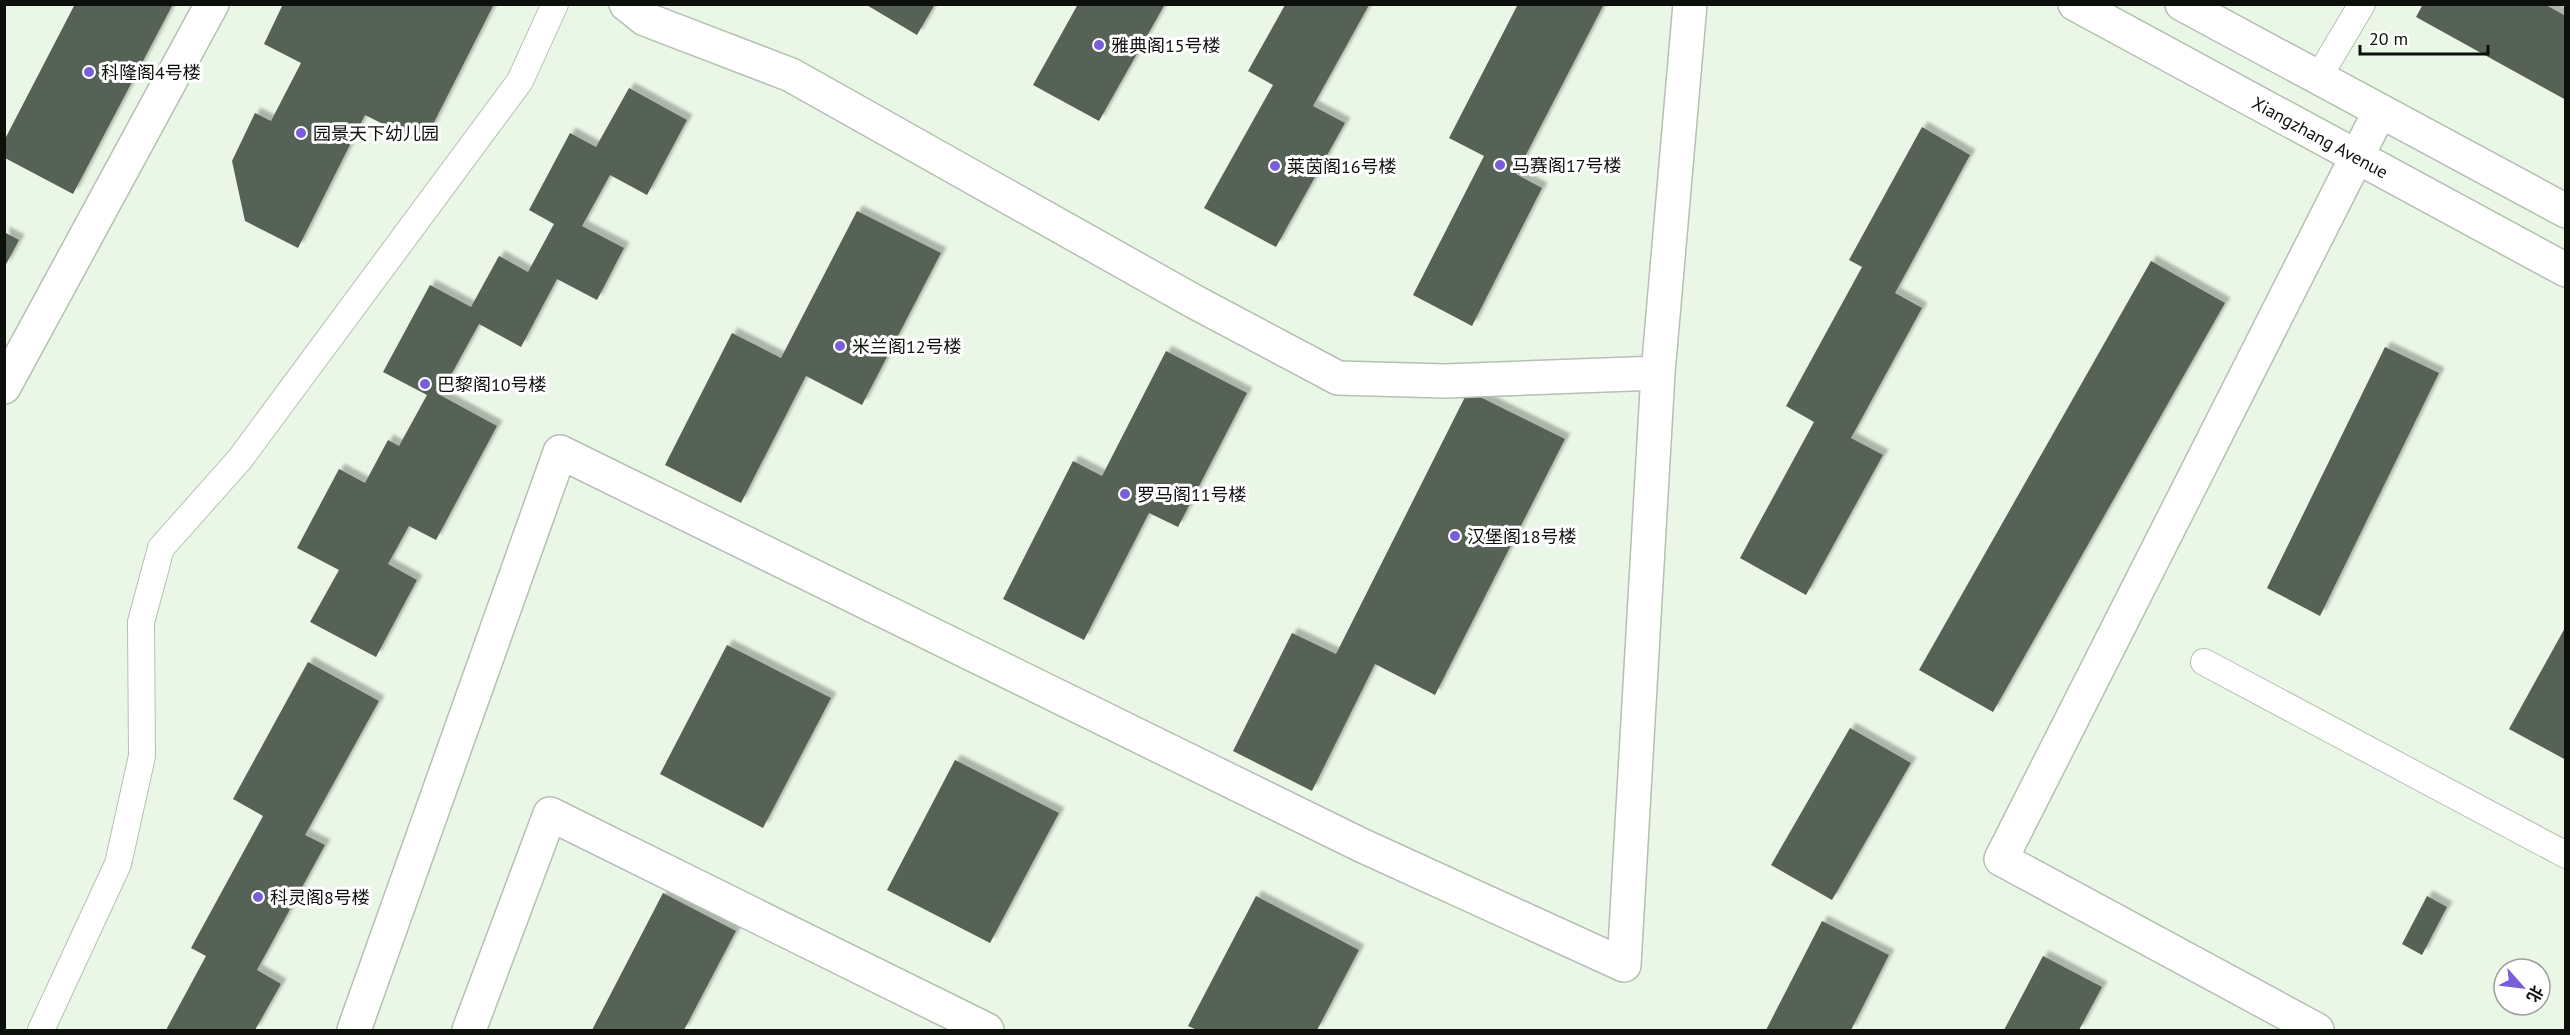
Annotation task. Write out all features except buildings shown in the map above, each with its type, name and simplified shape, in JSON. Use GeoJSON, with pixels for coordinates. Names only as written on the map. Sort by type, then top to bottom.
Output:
{"type":"FeatureCollection","features":[{"type":"Feature","properties":{"kind":"street"},"geometry":{"type":"LineString","coordinates":[[4,387],[212,4]]}},
{"type":"Feature","properties":{"kind":"street"},"geometry":{"type":"LineString","coordinates":[[626,4],[645,19],[791,75],[1195,302],[1338,378],[1445,381],[1658,372]]}},
{"type":"Feature","properties":{"kind":"street"},"geometry":{"type":"LineString","coordinates":[[354,1030],[560,452],[1361,845],[1624,965],[1658,372],[1690,4]]}},
{"type":"Feature","properties":{"kind":"street","name":"Xiangzhang Avenue"},"geometry":{"type":"LineString","coordinates":[[2075,4],[2565,270]]}},
{"type":"Feature","properties":{"kind":"street"},"geometry":{"type":"LineString","coordinates":[[2201,9],[2318,78],[2565,211]]}},
{"type":"Feature","properties":{"kind":"street"},"geometry":{"type":"LineString","coordinates":[[2317,1030],[2001,859],[2380,111]]}},
{"type":"Feature","properties":{"kind":"street"},"geometry":{"type":"LineString","coordinates":[[469,1030],[550,814],[987,1030]]}},
{"type":"Feature","properties":{"kind":"lane"},"geometry":{"type":"LineString","coordinates":[[40,1030],[118,864],[142,756],[141,622],[161,548],[240,459],[520,81],[555,4]]}},
{"type":"Feature","properties":{"kind":"lane"},"geometry":{"type":"LineString","coordinates":[[2318,78],[2362,4]]}},
{"type":"Feature","properties":{"kind":"lane"},"geometry":{"type":"LineString","coordinates":[[2204,662],[2565,855]]}},
{"type":"Feature","properties":{"kind":"place","name":"雅典阁15号楼"},"geometry":{"type":"Point","coordinates":[1099,45]}},
{"type":"Feature","properties":{"kind":"place","name":"科隆阁4号楼"},"geometry":{"type":"Point","coordinates":[89,72]}},
{"type":"Feature","properties":{"kind":"place","name":"园景天下幼儿园"},"geometry":{"type":"Point","coordinates":[301,133]}},
{"type":"Feature","properties":{"kind":"place","name":"马赛阁17号楼"},"geometry":{"type":"Point","coordinates":[1500,165]}},
{"type":"Feature","properties":{"kind":"place","name":"莱茵阁16号楼"},"geometry":{"type":"Point","coordinates":[1275,166]}},
{"type":"Feature","properties":{"kind":"place","name":"米兰阁12号楼"},"geometry":{"type":"Point","coordinates":[840,346]}},
{"type":"Feature","properties":{"kind":"place","name":"巴黎阁10号楼"},"geometry":{"type":"Point","coordinates":[425,384]}},
{"type":"Feature","properties":{"kind":"place","name":"罗马阁11号楼"},"geometry":{"type":"Point","coordinates":[1125,494]}},
{"type":"Feature","properties":{"kind":"place","name":"汉堡阁18号楼"},"geometry":{"type":"Point","coordinates":[1455,536]}},
{"type":"Feature","properties":{"kind":"place","name":"科灵阁8号楼"},"geometry":{"type":"Point","coordinates":[258,897]}}]}
